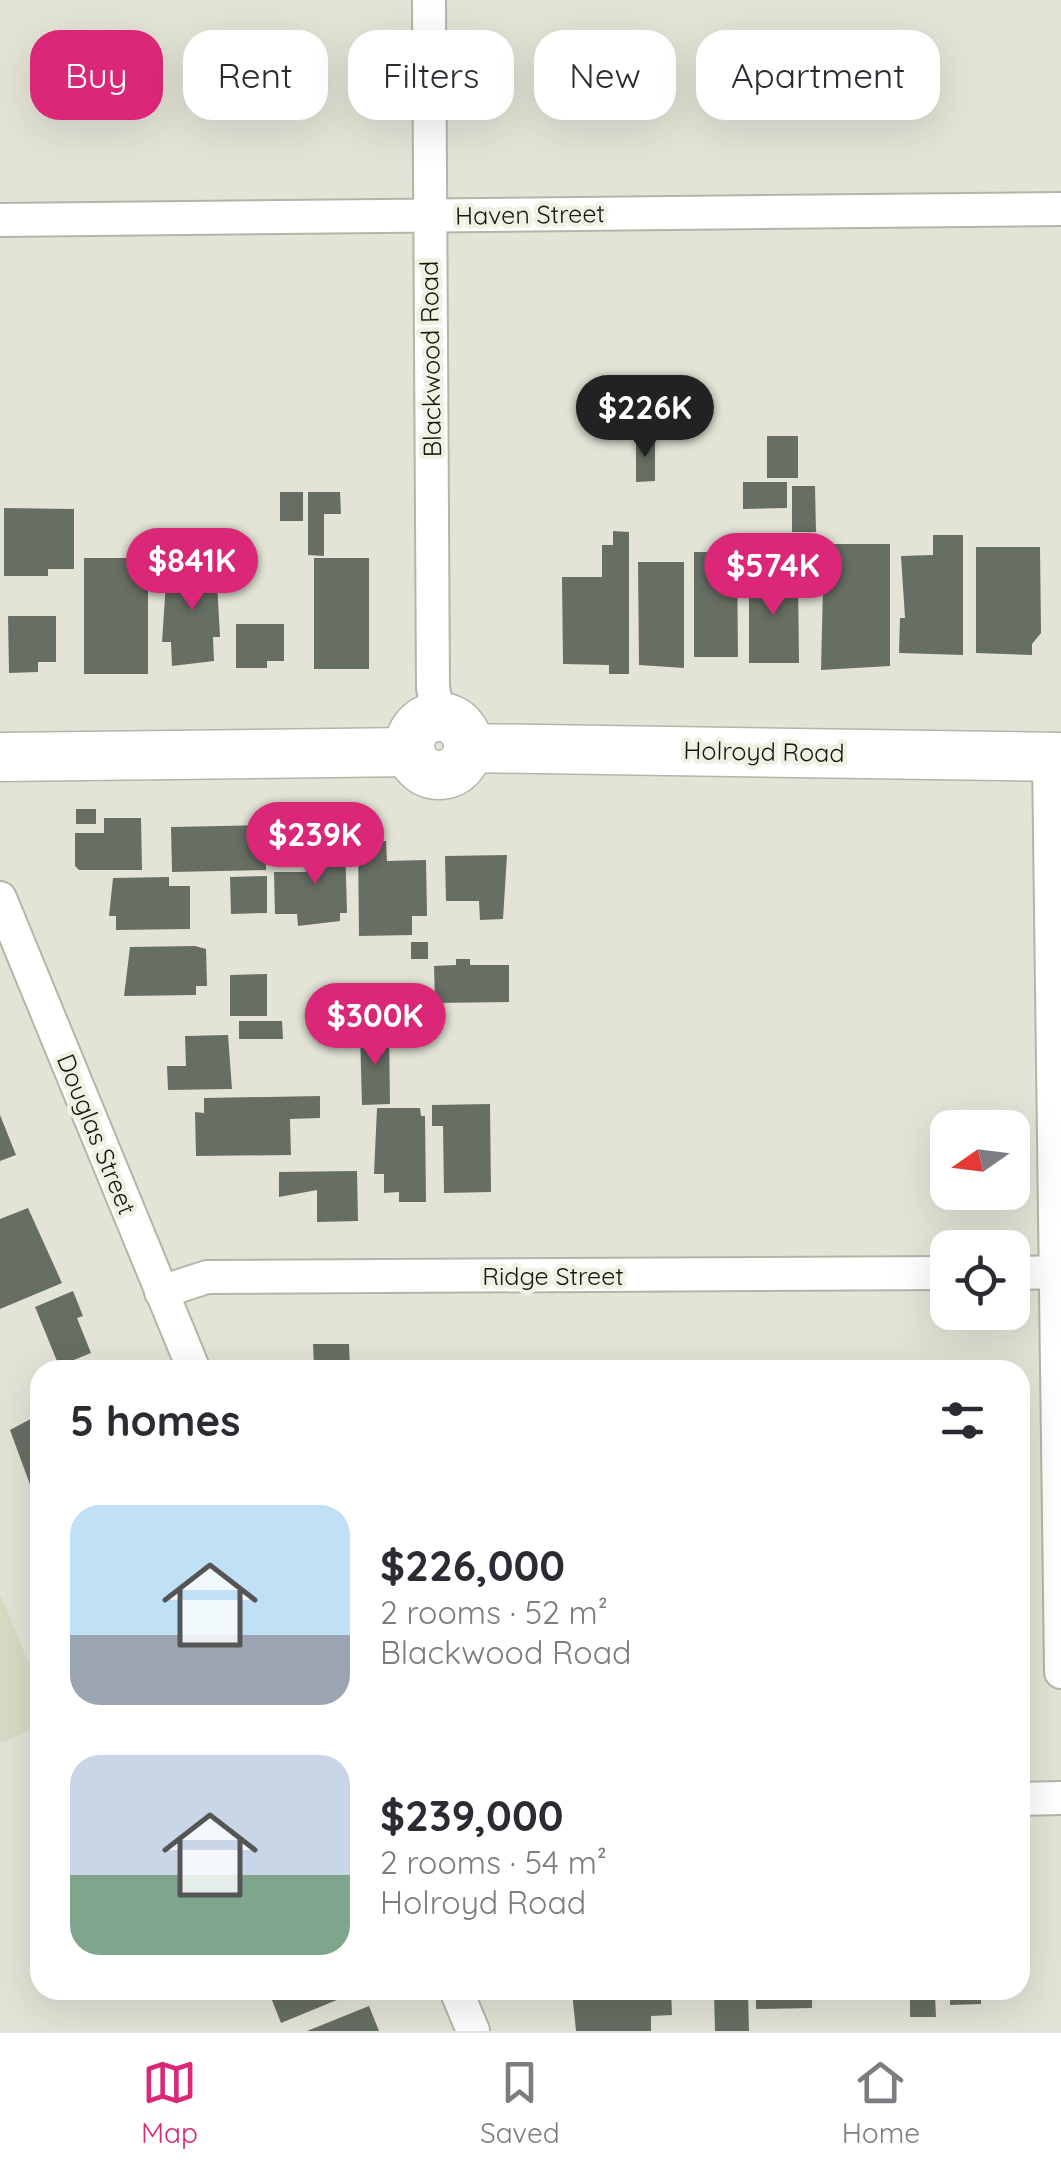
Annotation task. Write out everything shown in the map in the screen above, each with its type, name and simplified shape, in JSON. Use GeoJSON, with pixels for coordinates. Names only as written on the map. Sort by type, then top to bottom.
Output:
{"type":"FeatureCollection","features":[{"type":"Feature","properties":{"kind":"street","name":"Blackwood Road"},"geometry":{"type":"LineString","coordinates":[[429,0],[433,688],[439,739]]}},
{"type":"Feature","properties":{"kind":"street","name":"Haven Street"},"geometry":{"type":"LineString","coordinates":[[0,220],[1061,209]]}},
{"type":"Feature","properties":{"kind":"street","name":"Holroyd Road"},"geometry":{"type":"LineString","coordinates":[[0,757],[439,739],[1055,757]]}},
{"type":"Feature","properties":{"kind":"street"},"geometry":{"type":"LineString","coordinates":[[1055,757],[1061,1672]]}},
{"type":"Feature","properties":{"kind":"street","name":"Douglas Street"},"geometry":{"type":"LineString","coordinates":[[0,898],[190,1360]]}},
{"type":"Feature","properties":{"kind":"street"},"geometry":{"type":"LineString","coordinates":[[1030,1272],[1058,1272]]}},
{"type":"Feature","properties":{"kind":"street","name":"Ridge Street"},"geometry":{"type":"LineString","coordinates":[[161,1292],[207,1277],[930,1273]]}},
{"type":"Feature","properties":{"kind":"street"},"geometry":{"type":"LineString","coordinates":[[1030,1799],[1061,1798]]}},
{"type":"Feature","properties":{"kind":"street"},"geometry":{"type":"LineString","coordinates":[[460,2000],[473,2031]]}},
{"type":"Feature","properties":{"kind":"shaded area"},"geometry":{"type":"Polygon","coordinates":[[[0,1594],[30,1666],[30,1730],[0,1743],[0,1594]]]}},
{"type":"Feature","properties":{"kind":"building"},"geometry":{"type":"Polygon","coordinates":[[[767,436],[798,436],[798,478],[767,478],[767,436]]]}},
{"type":"Feature","properties":{"kind":"building"},"geometry":{"type":"Polygon","coordinates":[[[636,438],[655,438],[655,481],[636,482],[636,438]]]}},
{"type":"Feature","properties":{"kind":"building"},"geometry":{"type":"Polygon","coordinates":[[[743,482],[787,482],[787,508],[743,509],[743,482]]]}},
{"type":"Feature","properties":{"kind":"building"},"geometry":{"type":"Polygon","coordinates":[[[792,486],[815,486],[816,532],[792,532],[792,486]]]}},
{"type":"Feature","properties":{"kind":"building"},"geometry":{"type":"Polygon","coordinates":[[[280,492],[303,492],[303,521],[280,521],[280,492]]]}},
{"type":"Feature","properties":{"kind":"building"},"geometry":{"type":"Polygon","coordinates":[[[308,492],[340,492],[341,514],[324,514],[324,556],[308,555],[308,492]]]}},
{"type":"Feature","properties":{"kind":"building"},"geometry":{"type":"Polygon","coordinates":[[[4,508],[74,509],[74,569],[48,569],[48,576],[4,576],[4,508]]]}},
{"type":"Feature","properties":{"kind":"building"},"geometry":{"type":"Polygon","coordinates":[[[613,531],[629,532],[629,674],[609,674],[609,665],[563,664],[562,577],[602,577],[602,545],[613,545],[613,531]]]}},
{"type":"Feature","properties":{"kind":"building"},"geometry":{"type":"Polygon","coordinates":[[[933,535],[963,535],[963,655],[899,653],[900,618],[905,618],[901,556],[933,555],[933,535]]]}},
{"type":"Feature","properties":{"kind":"building"},"geometry":{"type":"Polygon","coordinates":[[[824,544],[890,544],[890,666],[821,670],[824,544]]]}},
{"type":"Feature","properties":{"kind":"building"},"geometry":{"type":"Polygon","coordinates":[[[976,547],[1040,547],[1041,633],[1032,644],[1032,655],[976,653],[976,547]]]}},
{"type":"Feature","properties":{"kind":"building"},"geometry":{"type":"Polygon","coordinates":[[[694,552],[737,552],[738,657],[694,657],[694,552]]]}},
{"type":"Feature","properties":{"kind":"building"},"geometry":{"type":"Polygon","coordinates":[[[84,558],[148,558],[148,674],[84,674],[84,558]]]}},
{"type":"Feature","properties":{"kind":"building"},"geometry":{"type":"Polygon","coordinates":[[[314,558],[369,558],[369,669],[314,669],[314,558]]]}},
{"type":"Feature","properties":{"kind":"building"},"geometry":{"type":"Polygon","coordinates":[[[190,562],[216,563],[220,637],[213,637],[214,661],[172,666],[171,642],[162,642],[167,567],[190,567],[190,562]]]}},
{"type":"Feature","properties":{"kind":"building"},"geometry":{"type":"Polygon","coordinates":[[[638,562],[684,562],[684,668],[639,665],[638,562]]]}},
{"type":"Feature","properties":{"kind":"building"},"geometry":{"type":"Polygon","coordinates":[[[749,568],[767,568],[767,577],[798,577],[799,663],[749,663],[749,568]]]}},
{"type":"Feature","properties":{"kind":"building"},"geometry":{"type":"Polygon","coordinates":[[[8,616],[56,616],[56,662],[38,662],[38,672],[9,673],[8,616]]]}},
{"type":"Feature","properties":{"kind":"building"},"geometry":{"type":"Polygon","coordinates":[[[236,624],[284,624],[284,661],[267,661],[267,668],[236,668],[236,624]]]}},
{"type":"Feature","properties":{"kind":"building"},"geometry":{"type":"Polygon","coordinates":[[[76,809],[96,809],[96,824],[76,824],[76,809]]]}},
{"type":"Feature","properties":{"kind":"building"},"geometry":{"type":"Polygon","coordinates":[[[104,818],[141,818],[142,870],[79,870],[75,866],[75,833],[104,833],[104,818]]]}},
{"type":"Feature","properties":{"kind":"building"},"geometry":{"type":"Polygon","coordinates":[[[265,825],[266,870],[172,872],[171,827],[265,825]]]}},
{"type":"Feature","properties":{"kind":"building"},"geometry":{"type":"Polygon","coordinates":[[[345,840],[347,913],[340,913],[340,921],[298,926],[297,914],[275,914],[274,872],[306,872],[306,851],[319,851],[319,841],[345,840]]]}},
{"type":"Feature","properties":{"kind":"building"},"geometry":{"type":"Polygon","coordinates":[[[358,841],[386,841],[387,861],[426,860],[427,916],[412,916],[412,935],[359,936],[358,841]]]}},
{"type":"Feature","properties":{"kind":"building"},"geometry":{"type":"Polygon","coordinates":[[[507,855],[503,919],[480,920],[479,901],[446,901],[445,856],[507,855]]]}},
{"type":"Feature","properties":{"kind":"building"},"geometry":{"type":"Polygon","coordinates":[[[267,876],[267,913],[231,914],[230,877],[267,876]]]}},
{"type":"Feature","properties":{"kind":"building"},"geometry":{"type":"Polygon","coordinates":[[[169,877],[169,886],[190,886],[190,929],[116,930],[116,916],[109,916],[113,878],[169,877]]]}},
{"type":"Feature","properties":{"kind":"building"},"geometry":{"type":"Polygon","coordinates":[[[411,942],[428,942],[428,959],[411,959],[411,942]]]}},
{"type":"Feature","properties":{"kind":"building"},"geometry":{"type":"Polygon","coordinates":[[[130,947],[206,949],[207,986],[196,986],[196,995],[124,996],[130,947]]]}},
{"type":"Feature","properties":{"kind":"building"},"geometry":{"type":"Polygon","coordinates":[[[456,959],[470,959],[470,965],[509,965],[509,1002],[435,1003],[434,966],[456,965],[456,959]]]}},
{"type":"Feature","properties":{"kind":"building"},"geometry":{"type":"Polygon","coordinates":[[[267,974],[267,1016],[230,1016],[230,975],[267,974]]]}},
{"type":"Feature","properties":{"kind":"building"},"geometry":{"type":"Polygon","coordinates":[[[239,1021],[282,1021],[283,1039],[239,1039],[239,1021]]]}},
{"type":"Feature","properties":{"kind":"building"},"geometry":{"type":"Polygon","coordinates":[[[389,1031],[390,1104],[362,1105],[360,1032],[389,1031]]]}},
{"type":"Feature","properties":{"kind":"building"},"geometry":{"type":"Polygon","coordinates":[[[228,1035],[232,1089],[168,1090],[167,1066],[186,1066],[185,1036],[228,1035]]]}},
{"type":"Feature","properties":{"kind":"building"},"geometry":{"type":"Polygon","coordinates":[[[320,1096],[320,1118],[290,1119],[291,1155],[196,1156],[195,1112],[204,1113],[204,1098],[320,1096]]]}},
{"type":"Feature","properties":{"kind":"building"},"geometry":{"type":"Polygon","coordinates":[[[490,1104],[491,1192],[444,1193],[443,1126],[432,1126],[432,1105],[490,1104]]]}},
{"type":"Feature","properties":{"kind":"building"},"geometry":{"type":"Polygon","coordinates":[[[377,1108],[420,1108],[421,1116],[425,1116],[426,1202],[399,1202],[399,1192],[384,1193],[384,1174],[374,1174],[377,1108]]]}},
{"type":"Feature","properties":{"kind":"building"},"geometry":{"type":"Polygon","coordinates":[[[0,1115],[16,1155],[0,1161],[0,1115]]]}},
{"type":"Feature","properties":{"kind":"building"},"geometry":{"type":"Polygon","coordinates":[[[357,1171],[358,1221],[317,1222],[317,1190],[279,1197],[279,1172],[357,1171]]]}},
{"type":"Feature","properties":{"kind":"building"},"geometry":{"type":"Polygon","coordinates":[[[28,1208],[62,1283],[0,1309],[0,1219],[28,1208]]]}},
{"type":"Feature","properties":{"kind":"building"},"geometry":{"type":"Polygon","coordinates":[[[73,1291],[83,1316],[77,1318],[91,1353],[74,1360],[57,1360],[35,1307],[73,1291]]]}},
{"type":"Feature","properties":{"kind":"building"},"geometry":{"type":"Polygon","coordinates":[[[313,1344],[349,1344],[350,1360],[314,1360],[313,1344]]]}},
{"type":"Feature","properties":{"kind":"building"},"geometry":{"type":"Polygon","coordinates":[[[30,1419],[30,1485],[10,1430],[30,1419]]]}},
{"type":"Feature","properties":{"kind":"building"},"geometry":{"type":"Polygon","coordinates":[[[272,2000],[337,2000],[281,2023],[272,2000]]]}},
{"type":"Feature","properties":{"kind":"building"},"geometry":{"type":"Polygon","coordinates":[[[573,2000],[671,2000],[672,2015],[651,2016],[651,2031],[576,2031],[573,2000]]]}},
{"type":"Feature","properties":{"kind":"building"},"geometry":{"type":"Polygon","coordinates":[[[714,2000],[748,2000],[749,2031],[715,2031],[714,2000]]]}},
{"type":"Feature","properties":{"kind":"building"},"geometry":{"type":"Polygon","coordinates":[[[756,2000],[812,2000],[812,2008],[756,2009],[756,2000]]]}},
{"type":"Feature","properties":{"kind":"building"},"geometry":{"type":"Polygon","coordinates":[[[910,2000],[935,2000],[936,2017],[910,2017],[910,2000]]]}},
{"type":"Feature","properties":{"kind":"building"},"geometry":{"type":"Polygon","coordinates":[[[950,2000],[981,2000],[981,2004],[950,2005],[950,2000]]]}},
{"type":"Feature","properties":{"kind":"building"},"geometry":{"type":"Polygon","coordinates":[[[369,2006],[379,2031],[307,2031],[369,2006]]]}}]}
